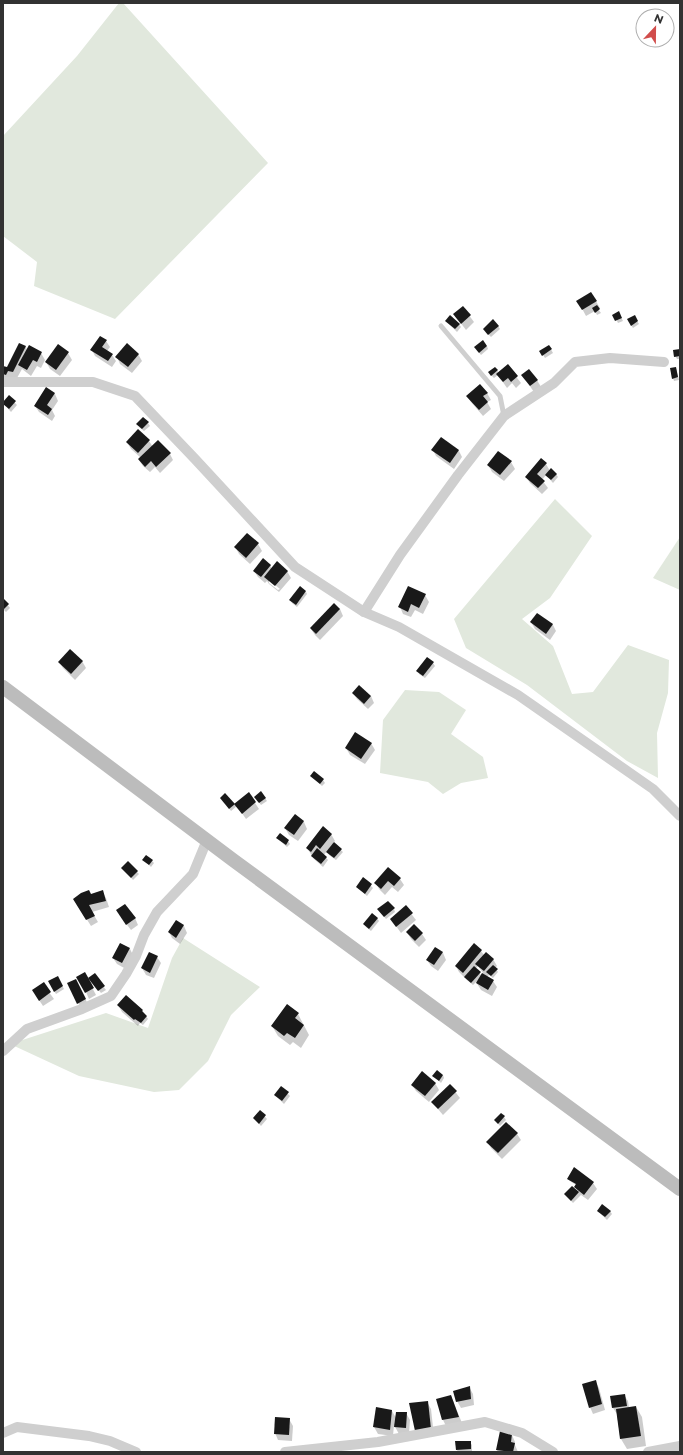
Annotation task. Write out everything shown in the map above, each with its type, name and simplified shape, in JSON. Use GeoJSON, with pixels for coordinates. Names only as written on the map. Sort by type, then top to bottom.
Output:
{"type":"FeatureCollection","features":[{"type":"Feature","properties":{"kind":"main road"},"geometry":{"type":"LineString","coordinates":[[3,687],[207,840],[680,1189]]}},
{"type":"Feature","properties":{"kind":"street"},"geometry":{"type":"LineString","coordinates":[[364,612],[400,555],[458,475],[504,416],[554,383],[575,362],[610,358],[664,362]]}},
{"type":"Feature","properties":{"kind":"street"},"geometry":{"type":"LineString","coordinates":[[3,382],[94,382],[135,396],[295,567],[364,612],[399,627],[518,695],[653,789],[680,816]]}},
{"type":"Feature","properties":{"kind":"street"},"geometry":{"type":"LineString","coordinates":[[3,1051],[26,1029],[82,1009],[111,996],[133,962],[144,935],[157,912],[193,874],[207,840]]}},
{"type":"Feature","properties":{"kind":"street"},"geometry":{"type":"LineString","coordinates":[[285,1452],[378,1442],[485,1422],[522,1433],[553,1452]]}},
{"type":"Feature","properties":{"kind":"street"},"geometry":{"type":"LineString","coordinates":[[3,1433],[17,1427],[89,1436],[110,1441],[136,1452]]}},
{"type":"Feature","properties":{"kind":"street"},"geometry":{"type":"LineString","coordinates":[[648,1452],[680,1446]]}},
{"type":"Feature","properties":{"kind":"lane"},"geometry":{"type":"LineString","coordinates":[[441,326],[500,396],[504,416]]}},
{"type":"Feature","properties":{"kind":"shaded area"},"geometry":{"type":"Polygon","coordinates":[[[119,3],[123,3],[268,163],[115,319],[34,286],[37,262],[3,236],[3,136],[77,56],[119,3]]]}},
{"type":"Feature","properties":{"kind":"shaded area"},"geometry":{"type":"Polygon","coordinates":[[[555,499],[592,536],[550,598],[522,619],[553,646],[572,694],[593,692],[628,645],[669,660],[668,693],[657,733],[658,778],[627,761],[527,685],[466,648],[454,619],[555,499]]]}},
{"type":"Feature","properties":{"kind":"shaded area"},"geometry":{"type":"Polygon","coordinates":[[[680,537],[680,590],[653,578],[680,537]]]}},
{"type":"Feature","properties":{"kind":"shaded area"},"geometry":{"type":"Polygon","coordinates":[[[405,690],[439,692],[466,710],[451,734],[483,757],[488,778],[461,783],[443,794],[428,782],[380,773],[383,720],[405,690]]]}},
{"type":"Feature","properties":{"kind":"shaded area"},"geometry":{"type":"Polygon","coordinates":[[[183,938],[260,987],[231,1015],[208,1061],[179,1090],[154,1092],[79,1076],[10,1044],[106,1013],[148,1028],[172,958],[183,938]]]}},
{"type":"Feature","properties":{"kind":"building"},"geometry":{"type":"Polygon","coordinates":[[[591,292],[597,301],[582,310],[576,301],[591,292]]]}},
{"type":"Feature","properties":{"kind":"building"},"geometry":{"type":"Polygon","coordinates":[[[597,305],[600,309],[595,313],[592,308],[597,305]]]}},
{"type":"Feature","properties":{"kind":"building"},"geometry":{"type":"Polygon","coordinates":[[[463,306],[471,315],[461,324],[453,314],[463,306]]]}},
{"type":"Feature","properties":{"kind":"building"},"geometry":{"type":"Polygon","coordinates":[[[619,311],[622,318],[615,321],[612,315],[619,311]]]}},
{"type":"Feature","properties":{"kind":"building"},"geometry":{"type":"Polygon","coordinates":[[[450,315],[460,324],[455,329],[445,321],[450,315]]]}},
{"type":"Feature","properties":{"kind":"building"},"geometry":{"type":"Polygon","coordinates":[[[635,315],[638,321],[631,326],[627,319],[635,315]]]}},
{"type":"Feature","properties":{"kind":"building"},"geometry":{"type":"Polygon","coordinates":[[[493,319],[499,326],[488,335],[483,329],[493,319]]]}},
{"type":"Feature","properties":{"kind":"building"},"geometry":{"type":"Polygon","coordinates":[[[100,336],[107,340],[102,347],[113,354],[108,361],[90,350],[100,336]]]}},
{"type":"Feature","properties":{"kind":"building"},"geometry":{"type":"Polygon","coordinates":[[[483,340],[487,346],[479,353],[474,347],[483,340]]]}},
{"type":"Feature","properties":{"kind":"building"},"geometry":{"type":"Polygon","coordinates":[[[19,343],[26,346],[13,372],[8,371],[6,375],[3,374],[3,366],[7,367],[19,343]]]}},
{"type":"Feature","properties":{"kind":"building"},"geometry":{"type":"Polygon","coordinates":[[[127,343],[139,354],[128,367],[115,357],[127,343]]]}},
{"type":"Feature","properties":{"kind":"building"},"geometry":{"type":"Polygon","coordinates":[[[58,344],[69,352],[56,370],[45,362],[58,344]]]}},
{"type":"Feature","properties":{"kind":"building"},"geometry":{"type":"Polygon","coordinates":[[[29,345],[42,352],[37,362],[33,360],[27,370],[18,365],[29,345]]]}},
{"type":"Feature","properties":{"kind":"building"},"geometry":{"type":"Polygon","coordinates":[[[549,345],[552,349],[542,356],[539,351],[549,345]]]}},
{"type":"Feature","properties":{"kind":"building"},"geometry":{"type":"Polygon","coordinates":[[[680,349],[680,356],[674,357],[673,350],[680,349]]]}},
{"type":"Feature","properties":{"kind":"building"},"geometry":{"type":"Polygon","coordinates":[[[508,364],[518,376],[511,382],[508,378],[503,382],[496,374],[508,364]]]}},
{"type":"Feature","properties":{"kind":"building"},"geometry":{"type":"Polygon","coordinates":[[[495,367],[498,370],[491,376],[488,372],[495,367]]]}},
{"type":"Feature","properties":{"kind":"building"},"geometry":{"type":"Polygon","coordinates":[[[676,367],[678,377],[672,379],[670,368],[676,367]]]}},
{"type":"Feature","properties":{"kind":"building"},"geometry":{"type":"Polygon","coordinates":[[[529,369],[538,380],[530,386],[521,375],[529,369]]]}},
{"type":"Feature","properties":{"kind":"building"},"geometry":{"type":"Polygon","coordinates":[[[480,384],[488,393],[483,396],[488,402],[479,410],[466,396],[480,384]]]}},
{"type":"Feature","properties":{"kind":"building"},"geometry":{"type":"Polygon","coordinates":[[[46,387],[55,393],[47,405],[52,409],[48,415],[34,406],[46,387]]]}},
{"type":"Feature","properties":{"kind":"building"},"geometry":{"type":"Polygon","coordinates":[[[9,395],[16,401],[9,409],[3,404],[3,402],[9,395]]]}},
{"type":"Feature","properties":{"kind":"building"},"geometry":{"type":"Polygon","coordinates":[[[143,417],[149,422],[142,429],[136,424],[143,417]]]}},
{"type":"Feature","properties":{"kind":"building"},"geometry":{"type":"Polygon","coordinates":[[[138,429],[150,440],[138,453],[126,442],[138,429]]]}},
{"type":"Feature","properties":{"kind":"building"},"geometry":{"type":"Polygon","coordinates":[[[441,437],[459,450],[450,463],[431,450],[441,437]]]}},
{"type":"Feature","properties":{"kind":"building"},"geometry":{"type":"Polygon","coordinates":[[[158,440],[171,453],[156,467],[151,461],[145,467],[138,459],[158,440]]]}},
{"type":"Feature","properties":{"kind":"building"},"geometry":{"type":"Polygon","coordinates":[[[498,451],[512,461],[500,475],[487,465],[498,451]]]}},
{"type":"Feature","properties":{"kind":"building"},"geometry":{"type":"Polygon","coordinates":[[[541,458],[547,463],[537,474],[545,481],[538,488],[525,477],[541,458]]]}},
{"type":"Feature","properties":{"kind":"building"},"geometry":{"type":"Polygon","coordinates":[[[551,468],[557,474],[551,480],[545,475],[551,468]]]}},
{"type":"Feature","properties":{"kind":"building"},"geometry":{"type":"Polygon","coordinates":[[[247,533],[259,543],[246,558],[234,547],[247,533]]]}},
{"type":"Feature","properties":{"kind":"building"},"geometry":{"type":"Polygon","coordinates":[[[263,558],[271,565],[261,577],[253,571],[263,558]]]}},
{"type":"Feature","properties":{"kind":"building"},"geometry":{"type":"Polygon","coordinates":[[[277,561],[288,571],[275,586],[264,577],[277,561]]]}},
{"type":"Feature","properties":{"kind":"building"},"geometry":{"type":"Polygon","coordinates":[[[300,586],[306,591],[296,605],[289,600],[300,586]]]}},
{"type":"Feature","properties":{"kind":"building"},"geometry":{"type":"Polygon","coordinates":[[[408,586],[426,594],[419,608],[411,604],[408,612],[398,607],[408,586]]]}},
{"type":"Feature","properties":{"kind":"building"},"geometry":{"type":"Polygon","coordinates":[[[3,598],[9,604],[3,610],[3,598]]]}},
{"type":"Feature","properties":{"kind":"building"},"geometry":{"type":"Polygon","coordinates":[[[334,603],[340,609],[316,634],[310,628],[334,603]]]}},
{"type":"Feature","properties":{"kind":"building"},"geometry":{"type":"Polygon","coordinates":[[[537,613],[553,624],[546,634],[530,622],[537,613]]]}},
{"type":"Feature","properties":{"kind":"building"},"geometry":{"type":"Polygon","coordinates":[[[70,649],[83,661],[71,674],[58,662],[70,649]]]}},
{"type":"Feature","properties":{"kind":"building"},"geometry":{"type":"Polygon","coordinates":[[[427,657],[434,662],[423,676],[416,671],[427,657]]]}},
{"type":"Feature","properties":{"kind":"building"},"geometry":{"type":"Polygon","coordinates":[[[359,685],[371,696],[364,704],[352,693],[359,685]]]}},
{"type":"Feature","properties":{"kind":"building"},"geometry":{"type":"Polygon","coordinates":[[[355,732],[372,743],[361,759],[345,748],[355,732]]]}},
{"type":"Feature","properties":{"kind":"building"},"geometry":{"type":"Polygon","coordinates":[[[314,771],[324,779],[320,784],[310,776],[314,771]]]}},
{"type":"Feature","properties":{"kind":"building"},"geometry":{"type":"Polygon","coordinates":[[[261,791],[266,798],[259,803],[254,797],[261,791]]]}},
{"type":"Feature","properties":{"kind":"building"},"geometry":{"type":"Polygon","coordinates":[[[249,792],[256,802],[242,814],[234,804],[249,792]]]}},
{"type":"Feature","properties":{"kind":"building"},"geometry":{"type":"Polygon","coordinates":[[[225,793],[235,804],[229,809],[220,798],[225,793]]]}},
{"type":"Feature","properties":{"kind":"building"},"geometry":{"type":"Polygon","coordinates":[[[295,814],[304,821],[294,835],[284,828],[295,814]]]}},
{"type":"Feature","properties":{"kind":"building"},"geometry":{"type":"Polygon","coordinates":[[[323,826],[332,834],[320,849],[316,845],[311,852],[306,848],[323,826]]]}},
{"type":"Feature","properties":{"kind":"building"},"geometry":{"type":"Polygon","coordinates":[[[280,833],[289,840],[286,845],[276,838],[280,833]]]}},
{"type":"Feature","properties":{"kind":"building"},"geometry":{"type":"Polygon","coordinates":[[[334,842],[342,849],[334,858],[326,852],[334,842]]]}},
{"type":"Feature","properties":{"kind":"building"},"geometry":{"type":"Polygon","coordinates":[[[317,848],[327,857],[321,864],[311,856],[317,848]]]}},
{"type":"Feature","properties":{"kind":"building"},"geometry":{"type":"Polygon","coordinates":[[[146,855],[153,860],[149,865],[142,860],[146,855]]]}},
{"type":"Feature","properties":{"kind":"building"},"geometry":{"type":"Polygon","coordinates":[[[128,861],[138,871],[131,878],[121,868],[128,861]]]}},
{"type":"Feature","properties":{"kind":"building"},"geometry":{"type":"Polygon","coordinates":[[[388,867],[401,878],[394,886],[388,881],[381,889],[374,883],[388,867]]]}},
{"type":"Feature","properties":{"kind":"building"},"geometry":{"type":"Polygon","coordinates":[[[363,877],[372,884],[365,894],[356,887],[363,877]]]}},
{"type":"Feature","properties":{"kind":"building"},"geometry":{"type":"Polygon","coordinates":[[[89,890],[91,894],[103,890],[106,901],[89,905],[95,916],[86,920],[73,899],[81,893],[89,890]]]}},
{"type":"Feature","properties":{"kind":"building"},"geometry":{"type":"Polygon","coordinates":[[[388,901],[395,908],[384,917],[377,909],[388,901]]]}},
{"type":"Feature","properties":{"kind":"building"},"geometry":{"type":"Polygon","coordinates":[[[125,904],[136,918],[126,925],[116,910],[125,904]]]}},
{"type":"Feature","properties":{"kind":"building"},"geometry":{"type":"Polygon","coordinates":[[[406,905],[413,913],[396,927],[390,919],[406,905]]]}},
{"type":"Feature","properties":{"kind":"building"},"geometry":{"type":"Polygon","coordinates":[[[372,913],[378,918],[369,929],[363,924],[372,913]]]}},
{"type":"Feature","properties":{"kind":"building"},"geometry":{"type":"Polygon","coordinates":[[[176,920],[184,925],[176,938],[168,932],[176,920]]]}},
{"type":"Feature","properties":{"kind":"building"},"geometry":{"type":"Polygon","coordinates":[[[414,924],[423,933],[415,941],[406,932],[414,924]]]}},
{"type":"Feature","properties":{"kind":"building"},"geometry":{"type":"Polygon","coordinates":[[[120,943],[130,948],[122,963],[112,958],[120,943]]]}},
{"type":"Feature","properties":{"kind":"building"},"geometry":{"type":"Polygon","coordinates":[[[474,943],[482,950],[463,973],[455,966],[474,943]]]}},
{"type":"Feature","properties":{"kind":"building"},"geometry":{"type":"Polygon","coordinates":[[[435,947],[443,952],[434,965],[426,960],[435,947]]]}},
{"type":"Feature","properties":{"kind":"building"},"geometry":{"type":"Polygon","coordinates":[[[149,952],[158,956],[150,973],[141,968],[149,952]]]}},
{"type":"Feature","properties":{"kind":"building"},"geometry":{"type":"Polygon","coordinates":[[[486,952],[494,959],[484,971],[475,964],[486,952]]]}},
{"type":"Feature","properties":{"kind":"building"},"geometry":{"type":"Polygon","coordinates":[[[493,965],[498,969],[491,976],[486,972],[493,965]]]}},
{"type":"Feature","properties":{"kind":"building"},"geometry":{"type":"Polygon","coordinates":[[[474,966],[481,972],[471,983],[464,977],[474,966]]]}},
{"type":"Feature","properties":{"kind":"building"},"geometry":{"type":"Polygon","coordinates":[[[85,972],[94,988],[85,993],[76,977],[85,972]]]}},
{"type":"Feature","properties":{"kind":"building"},"geometry":{"type":"Polygon","coordinates":[[[95,973],[105,986],[98,991],[88,978],[95,973]]]}},
{"type":"Feature","properties":{"kind":"building"},"geometry":{"type":"Polygon","coordinates":[[[482,973],[494,980],[488,990],[476,983],[482,973]]]}},
{"type":"Feature","properties":{"kind":"building"},"geometry":{"type":"Polygon","coordinates":[[[58,976],[63,986],[54,992],[48,981],[58,976]]]}},
{"type":"Feature","properties":{"kind":"building"},"geometry":{"type":"Polygon","coordinates":[[[76,979],[86,999],[77,1004],[67,983],[76,979]]]}},
{"type":"Feature","properties":{"kind":"building"},"geometry":{"type":"Polygon","coordinates":[[[44,982],[51,992],[39,1001],[32,990],[44,982]]]}},
{"type":"Feature","properties":{"kind":"building"},"geometry":{"type":"Polygon","coordinates":[[[126,995],[143,1010],[142,1011],[147,1016],[141,1023],[135,1019],[134,1020],[117,1005],[126,995]]]}},
{"type":"Feature","properties":{"kind":"building"},"geometry":{"type":"Polygon","coordinates":[[[287,1004],[299,1013],[295,1018],[304,1025],[295,1038],[287,1033],[284,1036],[271,1026],[287,1004]]]}},
{"type":"Feature","properties":{"kind":"building"},"geometry":{"type":"Polygon","coordinates":[[[437,1070],[443,1075],[439,1081],[432,1076],[437,1070]]]}},
{"type":"Feature","properties":{"kind":"building"},"geometry":{"type":"Polygon","coordinates":[[[422,1071],[436,1083],[425,1096],[411,1085],[422,1071]]]}},
{"type":"Feature","properties":{"kind":"building"},"geometry":{"type":"Polygon","coordinates":[[[450,1084],[457,1091],[438,1109],[431,1102],[450,1084]]]}},
{"type":"Feature","properties":{"kind":"building"},"geometry":{"type":"Polygon","coordinates":[[[281,1086],[289,1092],[282,1101],[274,1095],[281,1086]]]}},
{"type":"Feature","properties":{"kind":"building"},"geometry":{"type":"Polygon","coordinates":[[[260,1110],[266,1115],[259,1124],[253,1118],[260,1110]]]}},
{"type":"Feature","properties":{"kind":"building"},"geometry":{"type":"Polygon","coordinates":[[[501,1113],[505,1116],[498,1124],[494,1120],[501,1113]]]}},
{"type":"Feature","properties":{"kind":"building"},"geometry":{"type":"Polygon","coordinates":[[[506,1122],[518,1133],[498,1153],[486,1142],[506,1122]]]}},
{"type":"Feature","properties":{"kind":"building"},"geometry":{"type":"Polygon","coordinates":[[[574,1167],[594,1182],[584,1195],[574,1187],[576,1184],[567,1179],[574,1167]]]}},
{"type":"Feature","properties":{"kind":"building"},"geometry":{"type":"Polygon","coordinates":[[[572,1186],[579,1192],[571,1201],[564,1194],[572,1186]]]}},
{"type":"Feature","properties":{"kind":"building"},"geometry":{"type":"Polygon","coordinates":[[[602,1204],[611,1211],[605,1217],[597,1211],[602,1204]]]}},
{"type":"Feature","properties":{"kind":"building"},"geometry":{"type":"Polygon","coordinates":[[[596,1380],[602,1404],[589,1408],[582,1384],[596,1380]]]}},
{"type":"Feature","properties":{"kind":"building"},"geometry":{"type":"Polygon","coordinates":[[[470,1386],[471,1399],[456,1402],[453,1391],[470,1386]]]}},
{"type":"Feature","properties":{"kind":"building"},"geometry":{"type":"Polygon","coordinates":[[[625,1394],[627,1406],[612,1408],[610,1396],[625,1394]]]}},
{"type":"Feature","properties":{"kind":"building"},"geometry":{"type":"Polygon","coordinates":[[[451,1395],[459,1417],[442,1420],[436,1399],[451,1395]]]}},
{"type":"Feature","properties":{"kind":"building"},"geometry":{"type":"Polygon","coordinates":[[[428,1401],[431,1429],[415,1431],[409,1403],[428,1401]]]}},
{"type":"Feature","properties":{"kind":"building"},"geometry":{"type":"Polygon","coordinates":[[[636,1406],[641,1436],[620,1439],[616,1409],[636,1406]]]}},
{"type":"Feature","properties":{"kind":"building"},"geometry":{"type":"Polygon","coordinates":[[[376,1407],[392,1410],[390,1430],[373,1427],[376,1407]]]}},
{"type":"Feature","properties":{"kind":"building"},"geometry":{"type":"Polygon","coordinates":[[[396,1412],[407,1412],[406,1428],[394,1427],[396,1412]]]}},
{"type":"Feature","properties":{"kind":"building"},"geometry":{"type":"Polygon","coordinates":[[[275,1417],[290,1418],[289,1435],[274,1434],[275,1417]]]}},
{"type":"Feature","properties":{"kind":"building"},"geometry":{"type":"Polygon","coordinates":[[[500,1431],[512,1434],[511,1442],[515,1443],[513,1452],[496,1450],[500,1431]]]}},
{"type":"Feature","properties":{"kind":"building"},"geometry":{"type":"Polygon","coordinates":[[[455,1441],[471,1441],[471,1449],[456,1450],[455,1441]]]}}]}
